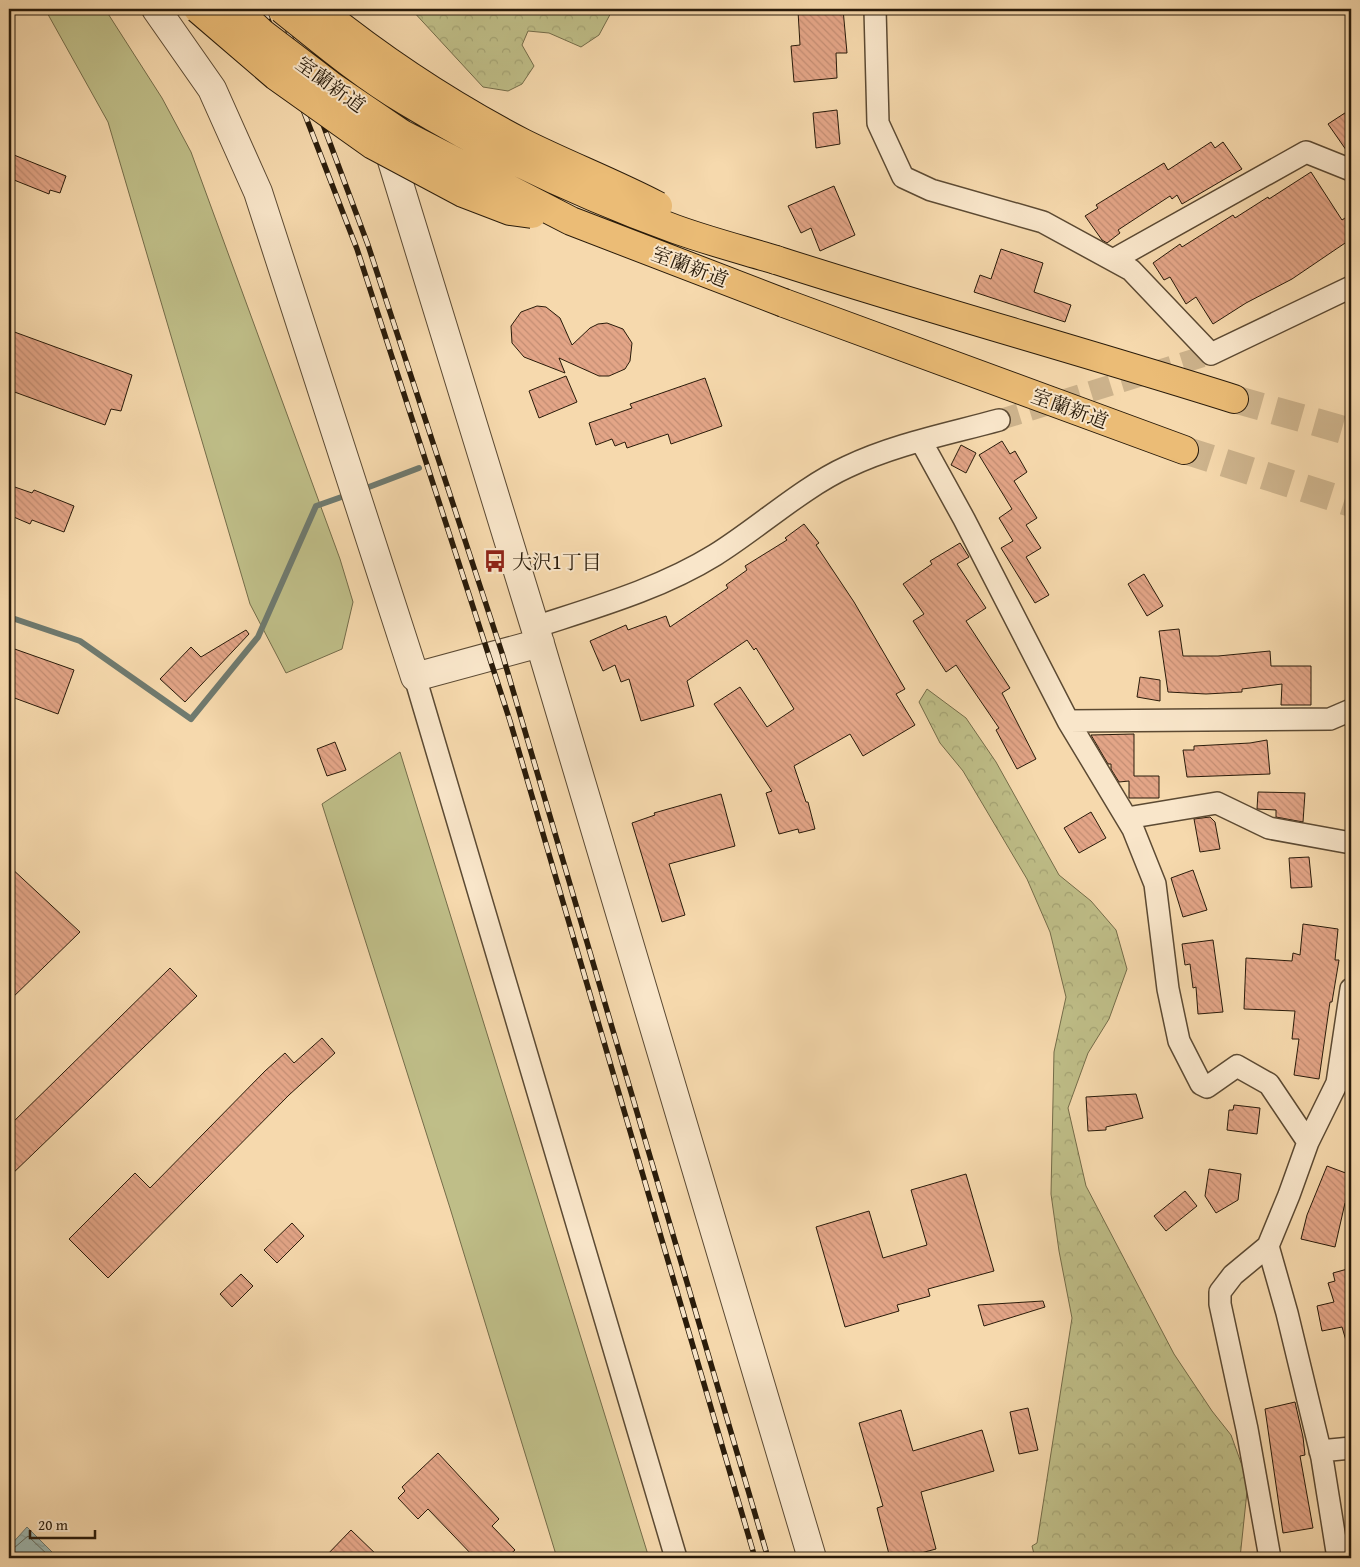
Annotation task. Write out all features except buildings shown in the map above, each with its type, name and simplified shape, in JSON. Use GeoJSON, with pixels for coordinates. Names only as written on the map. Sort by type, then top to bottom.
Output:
{"type":"FeatureCollection","features":[{"type":"Feature","properties":{"kind":"highway"},"geometry":{"type":"LineString","coordinates":[[198,9],[276,76],[373,145],[463,193],[510,211],[571,221]]}},
{"type":"Feature","properties":{"kind":"highway","name":"室蘭新道"},"geometry":{"type":"LineString","coordinates":[[236,9],[263,34],[330,85],[402,134],[571,221],[1184,450]]}},
{"type":"Feature","properties":{"kind":"highway","name":"室蘭新道"},"geometry":{"type":"LineString","coordinates":[[282,9],[332,49],[404,100],[496,153],[588,196],[677,230],[905,302],[1122,363],[1234,399]]}},
{"type":"Feature","properties":{"kind":"highway"},"geometry":{"type":"LineString","coordinates":[[319,9],[366,47],[450,102],[524,143],[636,194],[733,247]]}},
{"type":"Feature","properties":{"kind":"street"},"geometry":{"type":"LineString","coordinates":[[156,9],[212,89],[258,192],[414,677],[676,1558]]}},
{"type":"Feature","properties":{"kind":"street"},"geometry":{"type":"LineString","coordinates":[[331,9],[389,151],[538,635],[812,1558]]}},
{"type":"Feature","properties":{"kind":"street"},"geometry":{"type":"LineString","coordinates":[[875,9],[878,123],[904,177],[931,190],[1043,222],[1132,270],[1211,354],[1351,287]]}},
{"type":"Feature","properties":{"kind":"street"},"geometry":{"type":"LineString","coordinates":[[1113,260],[1306,152],[1351,171]]}},
{"type":"Feature","properties":{"kind":"street"},"geometry":{"type":"LineString","coordinates":[[414,677],[538,635],[680,573],[713,556],[845,467],[886,450],[999,420]]}},
{"type":"Feature","properties":{"kind":"street"},"geometry":{"type":"LineString","coordinates":[[921,441],[964,519],[1068,721],[1126,818],[1155,884],[1168,989],[1179,1041],[1201,1084],[1207,1087],[1236,1066],[1269,1084],[1308,1142]]}},
{"type":"Feature","properties":{"kind":"street"},"geometry":{"type":"LineString","coordinates":[[1068,721],[1330,719],[1351,710]]}},
{"type":"Feature","properties":{"kind":"street"},"geometry":{"type":"LineString","coordinates":[[1126,818],[1217,803],[1269,828],[1351,843]]}},
{"type":"Feature","properties":{"kind":"street"},"geometry":{"type":"LineString","coordinates":[[1270,1558],[1247,1429],[1220,1304],[1220,1292],[1233,1275],[1268,1246],[1290,1195],[1308,1142],[1338,1083],[1351,989]]}},
{"type":"Feature","properties":{"kind":"street"},"geometry":{"type":"LineString","coordinates":[[1327,1104],[1351,1085]]}},
{"type":"Feature","properties":{"kind":"street"},"geometry":{"type":"LineString","coordinates":[[1268,1246],[1287,1313],[1320,1451],[1338,1558]]}},
{"type":"Feature","properties":{"kind":"street"},"geometry":{"type":"LineString","coordinates":[[1320,1451],[1351,1448]]}},
{"type":"Feature","properties":{"kind":"green space"},"geometry":{"type":"Polygon","coordinates":[[[45,9],[105,9],[162,98],[191,152],[340,559],[353,602],[342,649],[286,673],[250,604],[108,122],[45,9]]]}},
{"type":"Feature","properties":{"kind":"green space"},"geometry":{"type":"Polygon","coordinates":[[[411,9],[613,9],[599,35],[581,47],[549,33],[528,31],[522,45],[534,66],[522,84],[508,91],[483,87],[411,9]]]}},
{"type":"Feature","properties":{"kind":"green space"},"geometry":{"type":"Polygon","coordinates":[[[927,689],[966,718],[996,762],[1059,875],[1091,901],[1116,930],[1127,969],[1109,1019],[1088,1053],[1068,1108],[1086,1186],[1174,1354],[1212,1411],[1231,1435],[1248,1482],[1240,1558],[1035,1558],[1032,1546],[1037,1543],[1072,1318],[1059,1251],[1051,1194],[1054,1052],[1066,997],[1050,932],[1027,879],[963,771],[940,743],[919,702],[927,689]]]}},
{"type":"Feature","properties":{"kind":"green space"},"geometry":{"type":"Polygon","coordinates":[[[400,752],[649,1558],[557,1558],[450,1208],[322,804],[400,752]]]}},
{"type":"Feature","properties":{"kind":"water"},"geometry":{"type":"Polygon","coordinates":[[[27,1527],[58,1558],[9,1558],[9,1547],[27,1527]]]}},
{"type":"Feature","properties":{"kind":"waterway"},"geometry":{"type":"LineString","coordinates":[[361,490],[419,468]]}},
{"type":"Feature","properties":{"kind":"waterway"},"geometry":{"type":"LineString","coordinates":[[9,617],[80,641],[191,719],[258,637],[316,506],[350,494]]}},
{"type":"Feature","properties":{"kind":"tunnel"},"geometry":{"type":"LineString","coordinates":[[999,420],[1211,354]]}},
{"type":"Feature","properties":{"kind":"tunnel"},"geometry":{"type":"LineString","coordinates":[[1234,399],[1351,432]]}},
{"type":"Feature","properties":{"kind":"tunnel"},"geometry":{"type":"LineString","coordinates":[[1184,450],[1351,503]]}},
{"type":"Feature","properties":{"kind":"railway"},"geometry":{"type":"LineString","coordinates":[[264,9],[357,249],[510,721],[755,1558]]}},
{"type":"Feature","properties":{"kind":"railway"},"geometry":{"type":"LineString","coordinates":[[280,9],[368,245],[502,653],[768,1558]]}},
{"type":"Feature","properties":{"kind":"place","name":"大沢1丁目"},"geometry":{"type":"Point","coordinates":[495,561]}}]}
